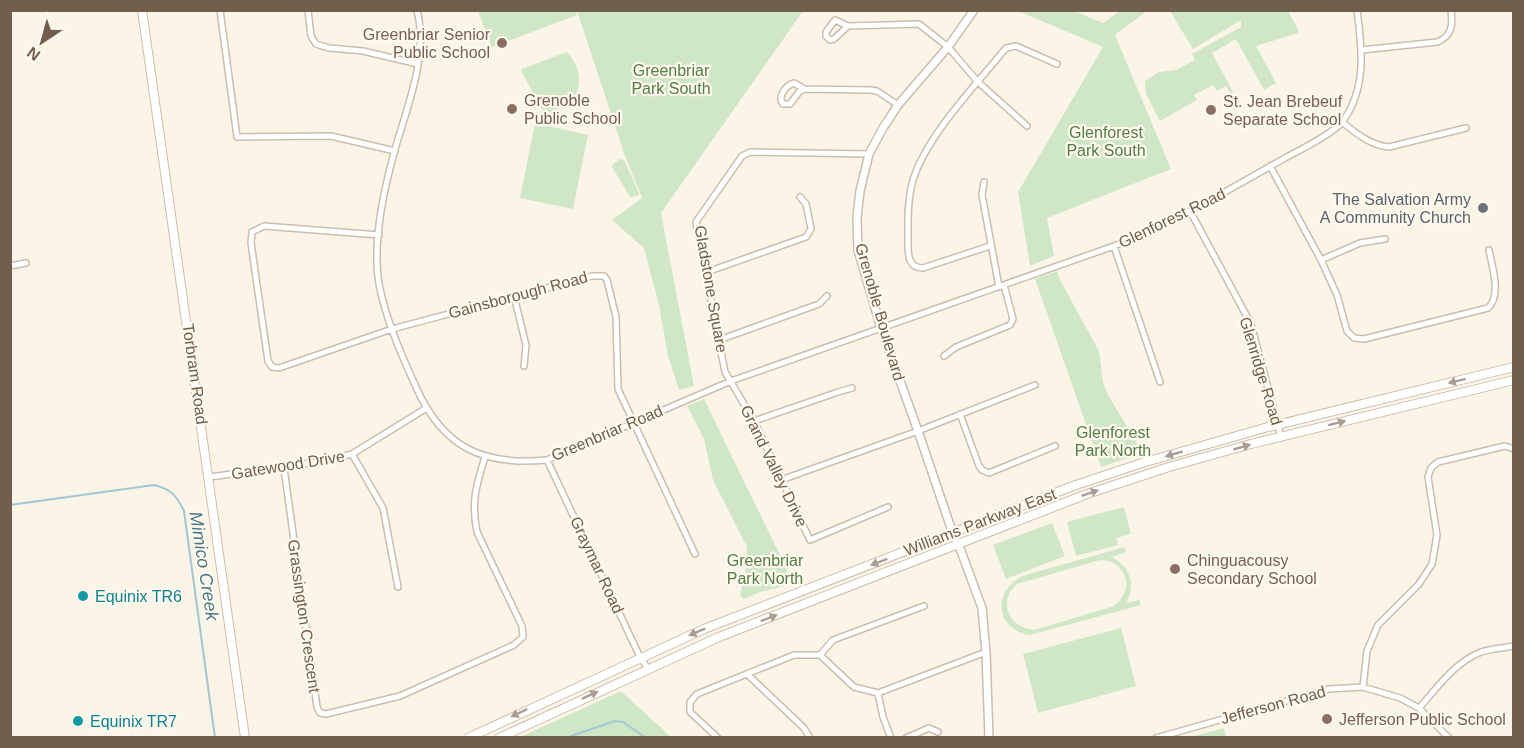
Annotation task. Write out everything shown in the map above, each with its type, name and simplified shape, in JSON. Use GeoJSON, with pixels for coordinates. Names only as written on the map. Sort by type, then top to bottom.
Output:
{"type":"FeatureCollection","features":[{"type":"Feature","properties":{"kind":"main road","name":"Torbram Road"},"geometry":{"type":"LineString","coordinates":[[142,10],[210,477],[245,738]]}},
{"type":"Feature","properties":{"kind":"main road","name":"Williams Parkway East"},"geometry":{"type":"LineString","coordinates":[[468,738],[704,629],[1122,469],[1278,425],[1514,367]]}},
{"type":"Feature","properties":{"kind":"main road","name":"Williams Parkway East"},"geometry":{"type":"LineString","coordinates":[[499,738],[719,637],[1097,490],[1168,467],[1281,437],[1514,380]]}},
{"type":"Feature","properties":{"kind":"street"},"geometry":{"type":"LineString","coordinates":[[219,10],[237,137],[331,136],[395,151]]}},
{"type":"Feature","properties":{"kind":"street"},"geometry":{"type":"LineString","coordinates":[[308,10],[311,36],[316,44],[329,48],[363,51],[418,64]]}},
{"type":"Feature","properties":{"kind":"street","name":"Greenbriar Road"},"geometry":{"type":"LineString","coordinates":[[417,10],[421,37],[418,64],[383,197],[379,235],[379,283],[392,329],[425,409],[449,436],[469,450],[485,457],[517,462],[547,460],[731,381],[881,328]]}},
{"type":"Feature","properties":{"kind":"street","name":"Grenoble Boulevard"},"geometry":{"type":"LineString","coordinates":[[974,10],[948,47],[898,105],[869,154],[856,218],[858,250],[881,328],[953,534],[982,608],[989,738]]}},
{"type":"Feature","properties":{"kind":"street","name":"Glenforest Road"},"geometry":{"type":"LineString","coordinates":[[881,328],[1145,233],[1190,211],[1317,140],[1342,122],[1354,100],[1360,81],[1362,50],[1357,10]]}},
{"type":"Feature","properties":{"kind":"street"},"geometry":{"type":"LineString","coordinates":[[1362,50],[1437,42],[1445,39],[1453,24],[1451,10]]}},
{"type":"Feature","properties":{"kind":"street"},"geometry":{"type":"LineString","coordinates":[[848,26],[919,24],[948,47],[978,82],[1027,126]]}},
{"type":"Feature","properties":{"kind":"street"},"geometry":{"type":"LineString","coordinates":[[990,246],[916,268],[911,263],[908,254],[908,207],[913,180],[924,155],[935,138],[1006,48],[1016,46],[1056,64]]}},
{"type":"Feature","properties":{"kind":"street"},"geometry":{"type":"LineString","coordinates":[[804,89],[790,104],[785,105],[780,101],[780,96],[790,84],[796,84],[804,89],[877,91],[898,105]]}},
{"type":"Feature","properties":{"kind":"street"},"geometry":{"type":"LineString","coordinates":[[1342,122],[1366,141],[1389,147],[1466,128]]}},
{"type":"Feature","properties":{"kind":"street","name":"Gladstone Square"},"geometry":{"type":"LineString","coordinates":[[731,381],[725,372],[696,222],[742,156],[750,152],[869,154]]}},
{"type":"Feature","properties":{"kind":"street"},"geometry":{"type":"LineString","coordinates":[[1270,166],[1322,260],[1337,295],[1347,331],[1354,338],[1364,339],[1488,308],[1496,295],[1489,250]]}},
{"type":"Feature","properties":{"kind":"street"},"geometry":{"type":"LineString","coordinates":[[944,356],[962,344],[1010,325],[1013,319],[990,246],[982,195],[984,182]]}},
{"type":"Feature","properties":{"kind":"street"},"geometry":{"type":"LineString","coordinates":[[706,272],[806,237],[811,229],[806,204],[800,197]]}},
{"type":"Feature","properties":{"kind":"street","name":"Glenridge Road"},"geometry":{"type":"LineString","coordinates":[[1190,211],[1251,324],[1281,437]]}},
{"type":"Feature","properties":{"kind":"street","name":"Gainsborough Road"},"geometry":{"type":"LineString","coordinates":[[379,235],[264,226],[252,232],[251,243],[268,361],[272,367],[279,368],[392,329],[592,276],[604,276],[616,317],[618,389],[632,422]]}},
{"type":"Feature","properties":{"kind":"street"},"geometry":{"type":"LineString","coordinates":[[1322,260],[1360,243],[1385,239]]}},
{"type":"Feature","properties":{"kind":"street"},"geometry":{"type":"LineString","coordinates":[[1114,246],[1160,382]]}},
{"type":"Feature","properties":{"kind":"street"},"geometry":{"type":"LineString","coordinates":[[10,266],[26,263]]}},
{"type":"Feature","properties":{"kind":"street"},"geometry":{"type":"LineString","coordinates":[[514,296],[526,345],[524,366]]}},
{"type":"Feature","properties":{"kind":"street"},"geometry":{"type":"LineString","coordinates":[[719,340],[819,304],[827,296]]}},
{"type":"Feature","properties":{"kind":"street","name":"Grand Valley Drive"},"geometry":{"type":"LineString","coordinates":[[731,381],[754,421],[810,540],[888,507]]}},
{"type":"Feature","properties":{"kind":"street"},"geometry":{"type":"LineString","coordinates":[[781,480],[918,431],[1035,385]]}},
{"type":"Feature","properties":{"kind":"street"},"geometry":{"type":"LineString","coordinates":[[754,421],[852,388]]}},
{"type":"Feature","properties":{"kind":"street","name":"Gatewood Drive"},"geometry":{"type":"LineString","coordinates":[[210,477],[284,468],[352,454],[425,409]]}},
{"type":"Feature","properties":{"kind":"street"},"geometry":{"type":"LineString","coordinates":[[960,414],[979,466],[989,473],[1054,446]]}},
{"type":"Feature","properties":{"kind":"street"},"geometry":{"type":"LineString","coordinates":[[632,422],[695,554]]}},
{"type":"Feature","properties":{"kind":"street"},"geometry":{"type":"LineString","coordinates":[[1363,687],[1367,651],[1378,625],[1419,585],[1432,564],[1437,535],[1428,477],[1431,468],[1438,462],[1505,446],[1514,449]]}},
{"type":"Feature","properties":{"kind":"street"},"geometry":{"type":"LineString","coordinates":[[352,454],[383,508],[398,587]]}},
{"type":"Feature","properties":{"kind":"street","name":"Grassington Crescent"},"geometry":{"type":"LineString","coordinates":[[284,468],[317,707],[320,713],[326,714],[400,696],[514,645],[523,637],[522,626],[477,532],[474,516],[475,492],[485,457]]}},
{"type":"Feature","properties":{"kind":"street","name":"Graymar Road"},"geometry":{"type":"LineString","coordinates":[[547,460],[640,657],[648,669]]}},
{"type":"Feature","properties":{"kind":"street"},"geometry":{"type":"LineString","coordinates":[[820,655],[833,640],[924,606]]}},
{"type":"Feature","properties":{"kind":"street"},"geometry":{"type":"LineString","coordinates":[[1419,708],[1454,669],[1466,660],[1482,652],[1514,646]]}},
{"type":"Feature","properties":{"kind":"street"},"geometry":{"type":"LineString","coordinates":[[718,738],[690,712],[690,702],[698,694],[794,655],[820,655],[854,687],[879,693],[986,652]]}},
{"type":"Feature","properties":{"kind":"street"},"geometry":{"type":"LineString","coordinates":[[747,674],[804,728],[810,738]]}},
{"type":"Feature","properties":{"kind":"street","name":"Jefferson Road"},"geometry":{"type":"LineString","coordinates":[[1156,738],[1329,689],[1363,687],[1400,698],[1419,708],[1449,738]]}},
{"type":"Feature","properties":{"kind":"street"},"geometry":{"type":"LineString","coordinates":[[879,693],[883,717],[891,738]]}},
{"type":"Feature","properties":{"kind":"street"},"geometry":{"type":"LineString","coordinates":[[906,738],[929,728],[939,732]]}},
{"type":"Feature","properties":{"kind":"green space"},"geometry":{"type":"Polygon","coordinates":[[[575,10],[577,15],[492,47],[478,11],[575,10]]]}},
{"type":"Feature","properties":{"kind":"green space","name":"Greenbriar Park South"},"geometry":{"type":"Polygon","coordinates":[[[577,11],[803,11],[661,213],[694,386],[679,390],[668,356],[659,305],[644,248],[612,220],[642,198],[624,153],[577,11]]]}},
{"type":"Feature","properties":{"kind":"green space","name":"Glenforest Park South"},"geometry":{"type":"Polygon","coordinates":[[[1018,11],[1074,11],[1103,23],[1120,11],[1147,11],[1115,35],[1171,169],[1047,218],[1054,256],[1030,266],[1018,192],[1103,47],[1018,11]]]}},
{"type":"Feature","properties":{"kind":"green space"},"geometry":{"type":"Polygon","coordinates":[[[1170,11],[1288,11],[1299,31],[1256,46],[1276,83],[1264,90],[1236,39],[1212,53],[1233,92],[1231,94],[1226,86],[1217,91],[1213,85],[1194,95],[1197,100],[1160,121],[1146,94],[1145,81],[1159,72],[1176,70],[1195,60],[1192,54],[1241,27],[1241,20],[1193,49],[1170,11]]]}},
{"type":"Feature","properties":{"kind":"green space"},"geometry":{"type":"Polygon","coordinates":[[[567,52],[578,72],[577,91],[566,105],[544,113],[521,71],[567,52]]]}},
{"type":"Feature","properties":{"kind":"green space"},"geometry":{"type":"Polygon","coordinates":[[[535,123],[588,135],[573,209],[520,198],[535,123]]]}},
{"type":"Feature","properties":{"kind":"green space"},"geometry":{"type":"Polygon","coordinates":[[[620,159],[624,160],[639,193],[638,196],[630,197],[612,167],[620,159]]]}},
{"type":"Feature","properties":{"kind":"green space","name":"Glenforest Park North"},"geometry":{"type":"Polygon","coordinates":[[[1057,271],[1099,351],[1103,383],[1108,395],[1143,453],[1101,467],[1035,279],[1057,271]]]}},
{"type":"Feature","properties":{"kind":"green space","name":"Greenbriar Park North"},"geometry":{"type":"Polygon","coordinates":[[[704,399],[794,584],[760,592],[744,599],[740,595],[745,576],[747,547],[713,480],[704,439],[687,406],[704,399]]]}},
{"type":"Feature","properties":{"kind":"green space"},"geometry":{"type":"Polygon","coordinates":[[[1124,507],[1131,534],[1116,538],[1118,545],[1076,556],[1067,522],[1124,507]]]}},
{"type":"Feature","properties":{"kind":"green space"},"geometry":{"type":"Polygon","coordinates":[[[1052,523],[1065,556],[1006,579],[993,545],[1052,523]]]}},
{"type":"Feature","properties":{"kind":"green space"},"geometry":{"type":"Polygon","coordinates":[[[1125,547],[1126,552],[1112,557],[1124,566],[1130,577],[1131,589],[1126,603],[1139,600],[1141,605],[1030,635],[1010,626],[1004,618],[1002,609],[1002,600],[1006,591],[1022,576],[1125,547]],[[1100,560],[1017,584],[1011,591],[1007,605],[1012,619],[1025,628],[1034,630],[1114,606],[1125,592],[1126,585],[1122,571],[1110,562],[1100,560]]]}},
{"type":"Feature","properties":{"kind":"green space"},"geometry":{"type":"Polygon","coordinates":[[[1121,628],[1136,686],[1038,713],[1023,654],[1121,628]]]}},
{"type":"Feature","properties":{"kind":"green space"},"geometry":{"type":"Polygon","coordinates":[[[619,692],[623,693],[671,737],[520,737],[619,692]]]}},
{"type":"Feature","properties":{"kind":"green space"},"geometry":{"type":"Polygon","coordinates":[[[1224,728],[1226,737],[1190,737],[1224,728]]]}},
{"type":"Feature","properties":{"kind":"waterway","name":"Mimico Creek"},"geometry":{"type":"LineString","coordinates":[[10,505],[154,485],[169,491],[176,497],[184,511],[215,738]]}},
{"type":"Feature","properties":{"kind":"waterway","name":"Mimico Creek"},"geometry":{"type":"LineString","coordinates":[[565,738],[615,721],[623,722],[646,738]]}},
{"type":"Feature","properties":{"kind":"place","name":"Greenbriar Senior Public School"},"geometry":{"type":"Point","coordinates":[502,43]}},
{"type":"Feature","properties":{"kind":"place","name":"Grenoble Public School"},"geometry":{"type":"Point","coordinates":[512,109]}},
{"type":"Feature","properties":{"kind":"place","name":"St. Jean Brebeuf Separate School"},"geometry":{"type":"Point","coordinates":[1211,110]}},
{"type":"Feature","properties":{"kind":"place","name":"The Salvation Army A Community Church"},"geometry":{"type":"Point","coordinates":[1483,208]}},
{"type":"Feature","properties":{"kind":"place","name":"Chinguacousy Secondary School"},"geometry":{"type":"Point","coordinates":[1175,569]}},
{"type":"Feature","properties":{"kind":"place","name":"Equinix TR6"},"geometry":{"type":"Point","coordinates":[83,596]}},
{"type":"Feature","properties":{"kind":"place","name":"Jefferson Public School"},"geometry":{"type":"Point","coordinates":[1327,719]}},
{"type":"Feature","properties":{"kind":"place","name":"Equinix TR7"},"geometry":{"type":"Point","coordinates":[78,721]}}]}
